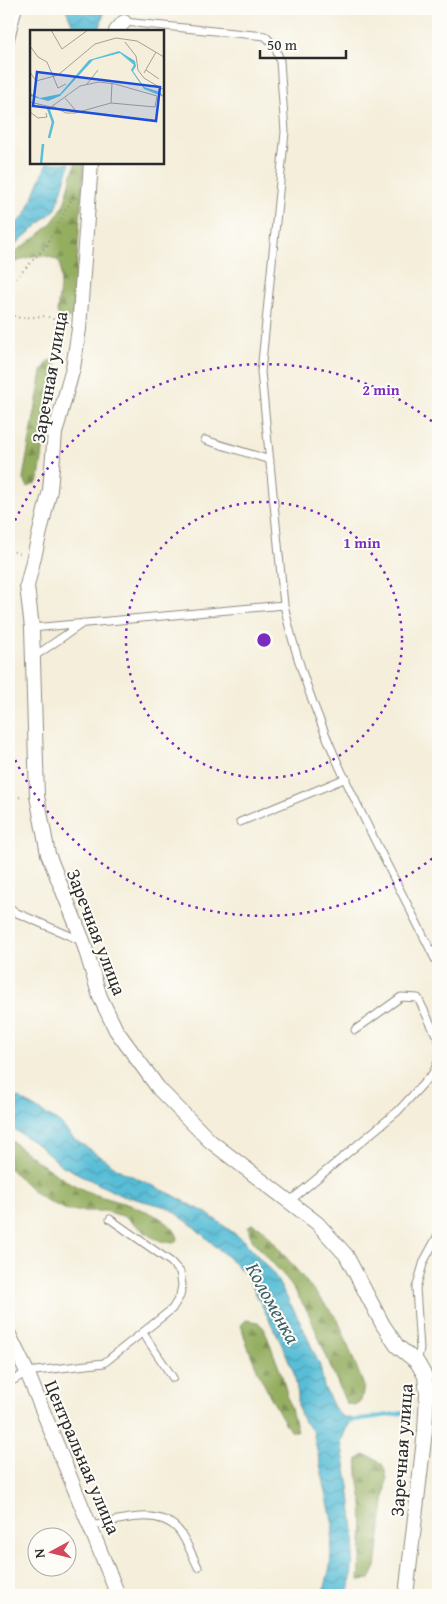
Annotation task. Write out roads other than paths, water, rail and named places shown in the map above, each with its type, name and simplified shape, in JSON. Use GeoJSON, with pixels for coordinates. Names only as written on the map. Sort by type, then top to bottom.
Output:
{"type":"FeatureCollection","features":[{"type":"Feature","properties":{"kind":"street","name":"Заречная улица"},"geometry":{"type":"LineString","coordinates":[[91,164],[79,329],[73,368],[59,411],[50,490],[28,586],[32,628],[37,796],[48,854],[82,941],[100,997],[116,1030],[159,1089],[210,1141],[237,1164],[290,1201],[317,1223],[346,1255],[383,1325],[397,1346],[417,1362],[425,1376],[428,1394],[406,1595]]}},
{"type":"Feature","properties":{"kind":"street","name":"Центральная улица"},"geometry":{"type":"LineString","coordinates":[[9,1335],[27,1372],[118,1595]]}},
{"type":"Feature","properties":{"kind":"lane"},"geometry":{"type":"LineString","coordinates":[[9,45],[18,9]]}},
{"type":"Feature","properties":{"kind":"lane"},"geometry":{"type":"LineString","coordinates":[[120,27],[265,36],[275,46],[280,61],[285,132],[261,372],[284,605],[292,645],[312,706],[438,965]]}},
{"type":"Feature","properties":{"kind":"lane"},"geometry":{"type":"LineString","coordinates":[[205,440],[270,460]]}},
{"type":"Feature","properties":{"kind":"lane"},"geometry":{"type":"LineString","coordinates":[[32,628],[284,605]]}},
{"type":"Feature","properties":{"kind":"lane"},"geometry":{"type":"LineString","coordinates":[[32,658],[83,623]]}},
{"type":"Feature","properties":{"kind":"lane"},"geometry":{"type":"LineString","coordinates":[[240,822],[346,778]]}},
{"type":"Feature","properties":{"kind":"lane"},"geometry":{"type":"LineString","coordinates":[[9,907],[17,913],[82,941]]}},
{"type":"Feature","properties":{"kind":"lane"},"geometry":{"type":"LineString","coordinates":[[354,1030],[401,997],[410,996],[418,998],[438,1039]]}},
{"type":"Feature","properties":{"kind":"lane"},"geometry":{"type":"LineString","coordinates":[[290,1201],[398,1111],[433,1073],[438,1062]]}},
{"type":"Feature","properties":{"kind":"lane"},"geometry":{"type":"LineString","coordinates":[[9,1383],[27,1372],[104,1363],[172,1309],[180,1296],[182,1285],[180,1272],[171,1262],[110,1219]]}},
{"type":"Feature","properties":{"kind":"lane"},"geometry":{"type":"LineString","coordinates":[[417,1362],[420,1349],[416,1288],[424,1261],[438,1235]]}},
{"type":"Feature","properties":{"kind":"lane"},"geometry":{"type":"LineString","coordinates":[[143,1333],[173,1378]]}},
{"type":"Feature","properties":{"kind":"lane"},"geometry":{"type":"LineString","coordinates":[[91,1526],[153,1516],[167,1521],[179,1531],[198,1566]]}},
{"type":"Feature","properties":{"kind":"water"},"geometry":{"type":"Polygon","coordinates":[[[66,9],[105,9],[99,30],[75,30],[66,9]]]}},
{"type":"Feature","properties":{"kind":"water"},"geometry":{"type":"Polygon","coordinates":[[[47,164],[70,164],[56,209],[9,250],[9,231],[26,214],[47,164]]]}},
{"type":"Feature","properties":{"kind":"water","name":"Коломенка"},"geometry":{"type":"Polygon","coordinates":[[[9,1092],[60,1123],[73,1138],[121,1171],[171,1194],[208,1214],[243,1240],[273,1273],[300,1321],[320,1366],[324,1387],[334,1407],[341,1416],[353,1419],[346,1429],[341,1442],[349,1486],[355,1539],[349,1595],[323,1595],[330,1567],[333,1525],[313,1431],[304,1422],[298,1408],[294,1373],[284,1349],[246,1274],[192,1225],[167,1207],[120,1195],[61,1165],[41,1147],[9,1126],[9,1092]]]}},
{"type":"Feature","properties":{"kind":"waterway"},"geometry":{"type":"LineString","coordinates":[[348,1421],[410,1412]]}}]}
